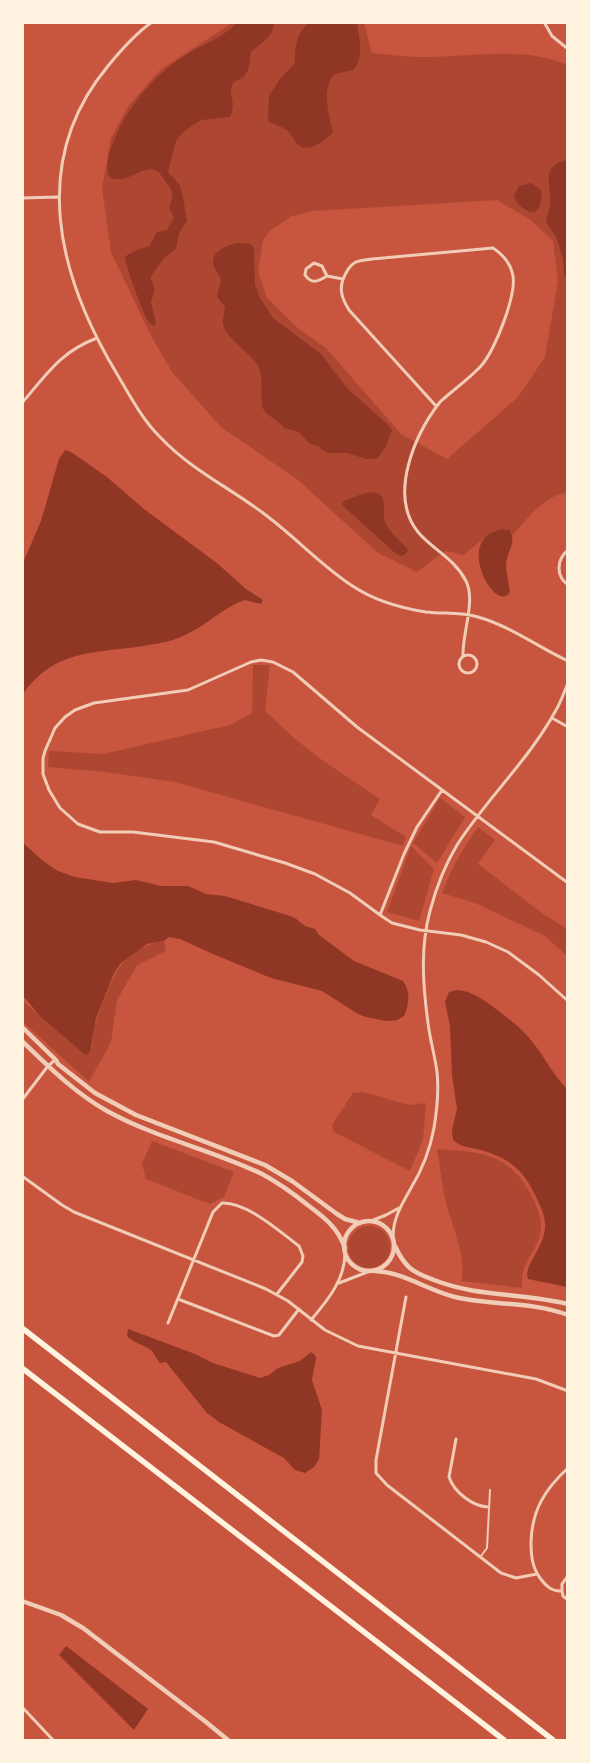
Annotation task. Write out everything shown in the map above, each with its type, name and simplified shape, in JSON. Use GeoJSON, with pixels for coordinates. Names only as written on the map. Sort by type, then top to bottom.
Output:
{"type":"FeatureCollection","features":[{"type":"Feature","properties":{"kind":"highway"},"geometry":{"type":"LineString","coordinates":[[22,1328],[553,1740]]}},
{"type":"Feature","properties":{"kind":"highway"},"geometry":{"type":"LineString","coordinates":[[22,1368],[504,1740]]}},
{"type":"Feature","properties":{"kind":"street"},"geometry":{"type":"LineString","coordinates":[[544,22],[552,36],[568,49]]}},
{"type":"Feature","properties":{"kind":"street"},"geometry":{"type":"LineString","coordinates":[[150,23],[114,59],[91,89],[73,124],[65,146],[58,197],[66,252],[83,310],[109,361],[140,413],[160,437],[206,476],[267,516],[351,585],[381,601],[427,612],[468,614],[493,622],[568,661]]}},
{"type":"Feature","properties":{"kind":"street"},"geometry":{"type":"LineString","coordinates":[[22,198],[58,197]]}},
{"type":"Feature","properties":{"kind":"street"},"geometry":{"type":"LineString","coordinates":[[436,406],[349,310],[341,290],[343,279],[348,268],[355,262],[372,258],[493,248],[502,254],[513,273],[513,286],[499,334],[490,354],[482,365],[436,406],[421,431],[405,479],[405,500],[409,517],[418,533],[452,561],[466,581],[470,603],[463,656],[459,663],[461,671],[470,673],[474,671],[476,666],[474,658],[463,656]]}},
{"type":"Feature","properties":{"kind":"street"},"geometry":{"type":"LineString","coordinates":[[327,276],[325,270],[318,263],[310,265],[305,272],[307,278],[316,282],[327,276],[343,279]]}},
{"type":"Feature","properties":{"kind":"street"},"geometry":{"type":"LineString","coordinates":[[22,403],[60,359],[82,344],[97,338]]}},
{"type":"Feature","properties":{"kind":"street"},"geometry":{"type":"LineString","coordinates":[[568,550],[559,561],[558,570],[560,578],[568,585]]}},
{"type":"Feature","properties":{"kind":"street"},"geometry":{"type":"LineString","coordinates":[[568,883],[357,727],[292,672],[273,662],[261,660],[234,669],[188,690],[94,703],[75,710],[55,728],[44,751],[43,774],[49,790],[60,808],[78,824],[100,832],[133,832],[214,842],[285,863],[334,882],[392,923],[461,935],[486,942],[508,952],[539,975],[568,1001]]}},
{"type":"Feature","properties":{"kind":"street"},"geometry":{"type":"LineString","coordinates":[[338,1283],[387,1264],[394,1253],[393,1228],[399,1208],[411,1189],[428,1152],[434,1128],[437,1072],[428,1024],[423,949],[430,909],[444,870],[457,845],[477,816],[516,768],[552,718],[568,683]]}},
{"type":"Feature","properties":{"kind":"street"},"geometry":{"type":"LineString","coordinates":[[552,718],[568,727]]}},
{"type":"Feature","properties":{"kind":"street"},"geometry":{"type":"LineString","coordinates":[[380,916],[404,854],[417,827],[442,790]]}},
{"type":"Feature","properties":{"kind":"street"},"geometry":{"type":"LineString","coordinates":[[22,1027],[58,1064],[110,1102],[144,1119],[266,1165],[345,1219],[360,1223]]}},
{"type":"Feature","properties":{"kind":"street"},"geometry":{"type":"LineString","coordinates":[[22,1041],[48,1066],[90,1100],[122,1118],[250,1169],[274,1181],[328,1220],[341,1236],[348,1259],[354,1266],[362,1270],[391,1272],[434,1290],[454,1296],[537,1306],[568,1315]]}},
{"type":"Feature","properties":{"kind":"street"},"geometry":{"type":"LineString","coordinates":[[22,1100],[48,1066],[56,1060]]}},
{"type":"Feature","properties":{"kind":"street"},"geometry":{"type":"LineString","coordinates":[[22,1176],[74,1212],[277,1294],[326,1330],[358,1346],[536,1378],[568,1391]]}},
{"type":"Feature","properties":{"kind":"street"},"geometry":{"type":"LineString","coordinates":[[168,1323],[212,1212],[222,1203],[235,1204],[270,1224],[302,1251],[302,1262],[277,1294]]}},
{"type":"Feature","properties":{"kind":"street"},"geometry":{"type":"LineString","coordinates":[[311,1320],[338,1283],[345,1265],[347,1236],[360,1223],[371,1221],[399,1208]]}},
{"type":"Feature","properties":{"kind":"street"},"geometry":{"type":"LineString","coordinates":[[371,1221],[384,1226],[393,1237]]}},
{"type":"Feature","properties":{"kind":"street"},"geometry":{"type":"LineString","coordinates":[[394,1246],[401,1259],[411,1269],[441,1283],[477,1292],[538,1297],[568,1304]]}},
{"type":"Feature","properties":{"kind":"street"},"geometry":{"type":"LineString","coordinates":[[406,1297],[376,1460],[376,1473],[387,1485],[495,1569],[510,1576],[522,1577],[537,1574]]}},
{"type":"Feature","properties":{"kind":"street"},"geometry":{"type":"LineString","coordinates":[[178,1299],[274,1336],[279,1335],[299,1309]]}},
{"type":"Feature","properties":{"kind":"street"},"geometry":{"type":"LineString","coordinates":[[456,1439],[449,1477],[453,1488],[476,1504],[488,1507]]}},
{"type":"Feature","properties":{"kind":"street"},"geometry":{"type":"LineString","coordinates":[[562,1591],[555,1591],[546,1585],[537,1574],[531,1557],[533,1520],[540,1501],[549,1487],[568,1468]]}},
{"type":"Feature","properties":{"kind":"street"},"geometry":{"type":"LineString","coordinates":[[568,1576],[562,1584],[563,1596],[568,1600]]}},
{"type":"Feature","properties":{"kind":"street"},"geometry":{"type":"LineString","coordinates":[[22,1601],[61,1615],[83,1628],[228,1740]]}},
{"type":"Feature","properties":{"kind":"street"},"geometry":{"type":"LineString","coordinates":[[22,1707],[53,1740]]}},
{"type":"Feature","properties":{"kind":"lane"},"geometry":{"type":"LineString","coordinates":[[480,1557],[487,1548],[490,1490]]}},
{"type":"Feature","properties":{"kind":"shaded area"},"geometry":{"type":"Polygon","coordinates":[[[237,22],[274,22],[269,36],[251,52],[247,73],[232,85],[233,107],[230,117],[201,120],[184,131],[176,141],[168,172],[179,184],[187,221],[179,233],[176,249],[164,258],[151,276],[155,290],[151,302],[156,323],[154,326],[148,321],[142,309],[125,257],[136,250],[149,247],[157,232],[167,230],[174,218],[169,207],[172,193],[161,175],[153,169],[122,179],[109,177],[107,164],[110,152],[125,117],[150,85],[180,58],[222,35],[237,22]]]}},
{"type":"Feature","properties":{"kind":"shaded area"},"geometry":{"type":"Polygon","coordinates":[[[310,22],[357,23],[360,53],[357,65],[353,70],[334,74],[330,80],[327,102],[333,131],[318,144],[304,148],[298,144],[287,130],[268,121],[269,96],[280,79],[295,63],[295,52],[299,35],[310,22]]]}},
{"type":"Feature","properties":{"kind":"shaded area"},"geometry":{"type":"Polygon","coordinates":[[[232,23],[364,23],[372,53],[407,57],[494,54],[531,55],[567,65],[567,493],[559,494],[544,503],[530,515],[513,535],[508,530],[495,530],[463,555],[445,551],[417,572],[378,553],[298,480],[221,427],[172,372],[151,336],[111,252],[102,188],[111,138],[129,105],[160,70],[232,23]],[[497,200],[313,211],[292,216],[270,231],[263,240],[258,272],[267,298],[298,328],[327,349],[401,434],[447,459],[518,397],[545,357],[558,281],[553,241],[532,221],[497,200]]]}},
{"type":"Feature","properties":{"kind":"shaded area"},"geometry":{"type":"Polygon","coordinates":[[[568,160],[567,278],[564,275],[563,259],[556,237],[546,222],[550,206],[550,172],[558,163],[568,160]]]}},
{"type":"Feature","properties":{"kind":"shaded area"},"geometry":{"type":"Polygon","coordinates":[[[531,183],[541,190],[542,193],[541,202],[535,212],[528,211],[522,207],[514,196],[519,186],[531,183]]]}},
{"type":"Feature","properties":{"kind":"shaded area"},"geometry":{"type":"Polygon","coordinates":[[[238,243],[251,244],[254,248],[255,285],[260,298],[273,318],[321,354],[347,388],[392,430],[386,446],[378,458],[366,459],[347,453],[329,453],[309,443],[299,432],[284,428],[264,410],[259,368],[256,362],[228,335],[223,323],[225,307],[217,297],[220,280],[213,264],[213,259],[221,249],[238,243]]]}},
{"type":"Feature","properties":{"kind":"shaded area"},"geometry":{"type":"Polygon","coordinates":[[[65,450],[71,452],[107,477],[144,509],[218,564],[246,589],[263,600],[261,604],[245,600],[237,603],[194,631],[171,640],[149,645],[95,652],[64,660],[49,668],[23,694],[23,563],[41,521],[59,459],[65,450]]]}},
{"type":"Feature","properties":{"kind":"shaded area"},"geometry":{"type":"Polygon","coordinates":[[[374,492],[382,497],[385,522],[408,550],[406,554],[401,556],[395,553],[343,506],[342,502],[362,494],[374,492]]]}},
{"type":"Feature","properties":{"kind":"shaded area"},"geometry":{"type":"Polygon","coordinates":[[[502,529],[509,530],[512,538],[506,564],[510,592],[504,597],[496,594],[488,585],[482,573],[479,559],[480,546],[487,535],[502,529]]]}},
{"type":"Feature","properties":{"kind":"shaded area"},"geometry":{"type":"Polygon","coordinates":[[[253,665],[270,665],[265,711],[294,738],[322,760],[380,799],[371,815],[406,837],[403,846],[175,782],[105,772],[48,767],[49,751],[103,754],[230,725],[252,713],[253,665]]]}},
{"type":"Feature","properties":{"kind":"shaded area"},"geometry":{"type":"Polygon","coordinates":[[[440,798],[465,817],[437,863],[413,843],[440,798]]]}},
{"type":"Feature","properties":{"kind":"shaded area"},"geometry":{"type":"Polygon","coordinates":[[[478,827],[495,840],[478,864],[542,913],[567,929],[567,956],[545,936],[475,903],[442,893],[458,859],[478,827]]]}},
{"type":"Feature","properties":{"kind":"shaded area"},"geometry":{"type":"Polygon","coordinates":[[[22,842],[43,861],[58,871],[75,877],[113,883],[136,880],[161,886],[188,886],[206,894],[225,896],[295,918],[305,926],[315,929],[319,935],[354,961],[403,981],[406,985],[408,999],[404,1016],[397,1020],[386,1021],[366,1017],[322,991],[271,978],[180,939],[169,937],[164,941],[147,944],[121,963],[114,973],[96,1018],[90,1051],[87,1055],[41,1017],[23,996],[22,842]]]}},
{"type":"Feature","properties":{"kind":"shaded area"},"geometry":{"type":"Polygon","coordinates":[[[411,846],[434,869],[419,921],[387,912],[411,846]]]}},
{"type":"Feature","properties":{"kind":"shaded area"},"geometry":{"type":"Polygon","coordinates":[[[164,941],[166,951],[137,965],[117,1000],[111,1042],[89,1082],[23,1022],[22,1000],[83,1053],[92,1046],[93,1032],[98,1015],[114,976],[120,967],[132,953],[151,944],[164,941]]]}},
{"type":"Feature","properties":{"kind":"shaded area"},"geometry":{"type":"Polygon","coordinates":[[[457,990],[472,993],[517,1025],[535,1045],[567,1089],[567,1287],[528,1279],[527,1272],[542,1241],[545,1221],[532,1188],[520,1171],[504,1159],[481,1150],[463,1146],[453,1140],[452,1130],[457,1109],[452,1075],[450,1026],[445,1002],[449,992],[457,990]]]}},
{"type":"Feature","properties":{"kind":"shaded area"},"geometry":{"type":"Polygon","coordinates":[[[363,1092],[409,1105],[426,1103],[423,1140],[410,1171],[334,1132],[332,1125],[353,1093],[363,1092]]]}},
{"type":"Feature","properties":{"kind":"shaded area"},"geometry":{"type":"Polygon","coordinates":[[[152,1141],[234,1172],[224,1197],[210,1204],[146,1179],[142,1164],[152,1141]]]}},
{"type":"Feature","properties":{"kind":"shaded area"},"geometry":{"type":"Polygon","coordinates":[[[437,1149],[478,1153],[501,1161],[511,1168],[529,1191],[539,1213],[541,1227],[537,1244],[524,1269],[522,1288],[461,1281],[462,1262],[446,1203],[437,1149]]]}},
{"type":"Feature","properties":{"kind":"shaded area"},"geometry":{"type":"Polygon","coordinates":[[[373,1226],[381,1229],[387,1235],[390,1247],[387,1259],[381,1265],[365,1268],[357,1265],[351,1259],[348,1243],[351,1235],[357,1229],[373,1226]]]}},
{"type":"Feature","properties":{"kind":"shaded area"},"geometry":{"type":"Polygon","coordinates":[[[128,1329],[195,1354],[213,1363],[260,1378],[269,1375],[278,1368],[300,1361],[311,1352],[316,1358],[312,1380],[322,1410],[319,1459],[314,1467],[305,1473],[295,1470],[284,1458],[219,1422],[207,1413],[166,1362],[160,1363],[151,1350],[127,1336],[128,1329]]]}},
{"type":"Feature","properties":{"kind":"shaded area"},"geometry":{"type":"Polygon","coordinates":[[[66,1646],[148,1709],[134,1730],[59,1655],[66,1646]]]}}]}
